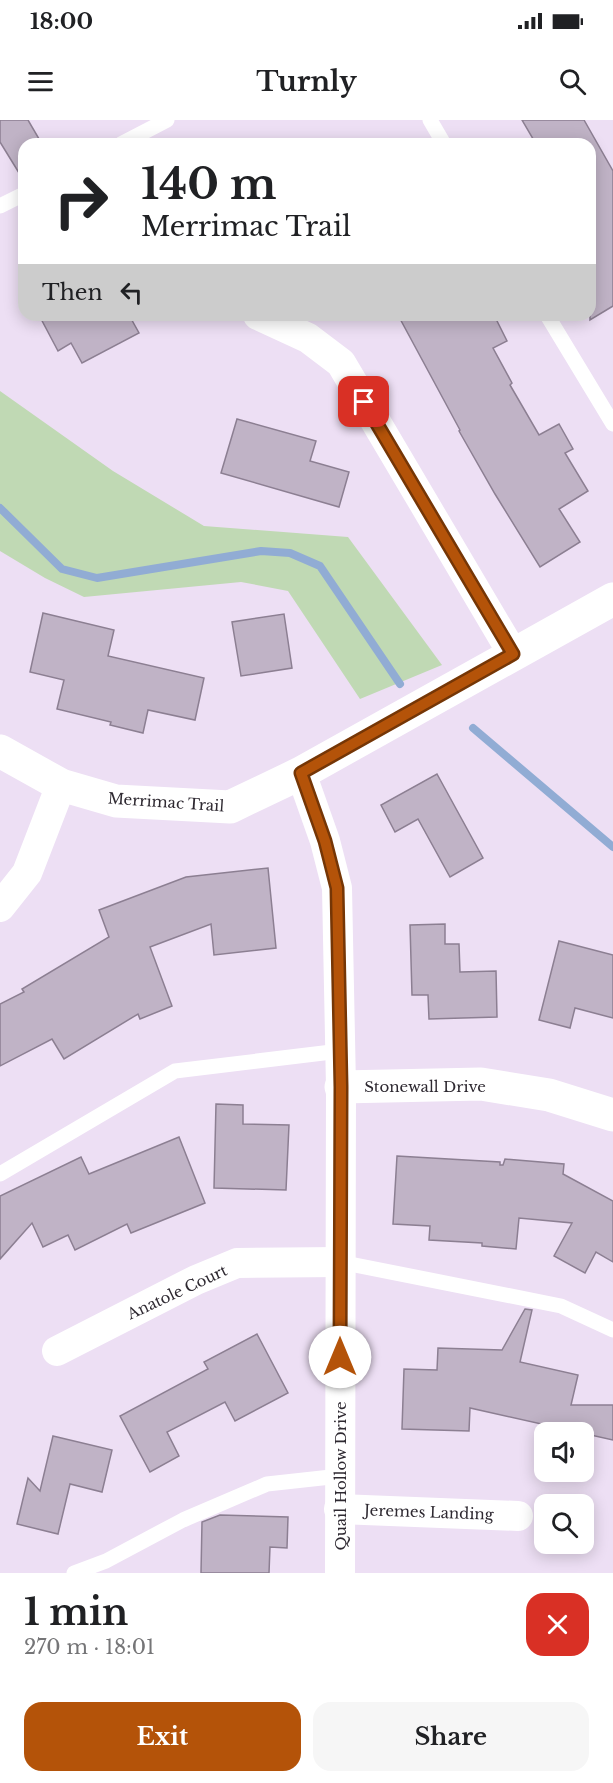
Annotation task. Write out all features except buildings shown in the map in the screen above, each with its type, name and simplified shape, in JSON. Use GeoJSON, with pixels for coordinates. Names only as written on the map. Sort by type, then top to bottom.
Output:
{"type":"FeatureCollection","features":[{"type":"Feature","properties":{"kind":"street"},"geometry":{"type":"LineString","coordinates":[[271,321],[308,338],[341,363],[513,654]]}},
{"type":"Feature","properties":{"kind":"street","name":"Merrimac Trail"},"geometry":{"type":"LineString","coordinates":[[0,751],[61,785],[116,801],[230,807],[301,773],[613,599]]}},
{"type":"Feature","properties":{"kind":"street","name":"Quail Hollow Drive"},"geometry":{"type":"LineString","coordinates":[[301,773],[325,841],[337,888],[341,1087],[340,1573]]}},
{"type":"Feature","properties":{"kind":"street"},"geometry":{"type":"LineString","coordinates":[[0,907],[27,873],[61,785]]}},
{"type":"Feature","properties":{"kind":"street","name":"Stonewall Drive"},"geometry":{"type":"LineString","coordinates":[[341,1087],[481,1084],[549,1095],[613,1115]]}},
{"type":"Feature","properties":{"kind":"street","name":"Anatole Court"},"geometry":{"type":"LineString","coordinates":[[57,1351],[196,1280],[237,1263],[340,1262]]}},
{"type":"Feature","properties":{"kind":"street","name":"Jeremes Landing"},"geometry":{"type":"LineString","coordinates":[[339,1509],[518,1516]]}},
{"type":"Feature","properties":{"kind":"lane"},"geometry":{"type":"LineString","coordinates":[[132,138],[167,120]]}},
{"type":"Feature","properties":{"kind":"lane"},"geometry":{"type":"LineString","coordinates":[[430,120],[440,138]]}},
{"type":"Feature","properties":{"kind":"lane"},"geometry":{"type":"LineString","coordinates":[[0,206],[18,197]]}},
{"type":"Feature","properties":{"kind":"lane"},"geometry":{"type":"LineString","coordinates":[[551,321],[613,424]]}},
{"type":"Feature","properties":{"kind":"lane"},"geometry":{"type":"LineString","coordinates":[[0,1174],[175,1071],[340,1051]]}},
{"type":"Feature","properties":{"kind":"lane"},"geometry":{"type":"LineString","coordinates":[[340,1262],[561,1306],[613,1330]]}},
{"type":"Feature","properties":{"kind":"lane"},"geometry":{"type":"LineString","coordinates":[[74,1573],[106,1561],[183,1520],[267,1485],[340,1476]]}},
{"type":"Feature","properties":{"kind":"green space"},"geometry":{"type":"Polygon","coordinates":[[[0,391],[113,471],[204,526],[348,537],[442,665],[360,699],[288,591],[241,582],[84,597],[45,578],[0,551],[0,391]]]}},
{"type":"Feature","properties":{"kind":"waterway"},"geometry":{"type":"LineString","coordinates":[[0,508],[62,569],[97,578],[261,551],[290,553],[320,566],[400,684]]}},
{"type":"Feature","properties":{"kind":"waterway"},"geometry":{"type":"LineString","coordinates":[[473,728],[613,847]]}},
{"type":"Feature","properties":{"kind":"route"},"geometry":{"type":"LineString","coordinates":[[340,1357],[341,1087],[337,888],[325,841],[301,773],[513,654],[364,402]]}}]}
